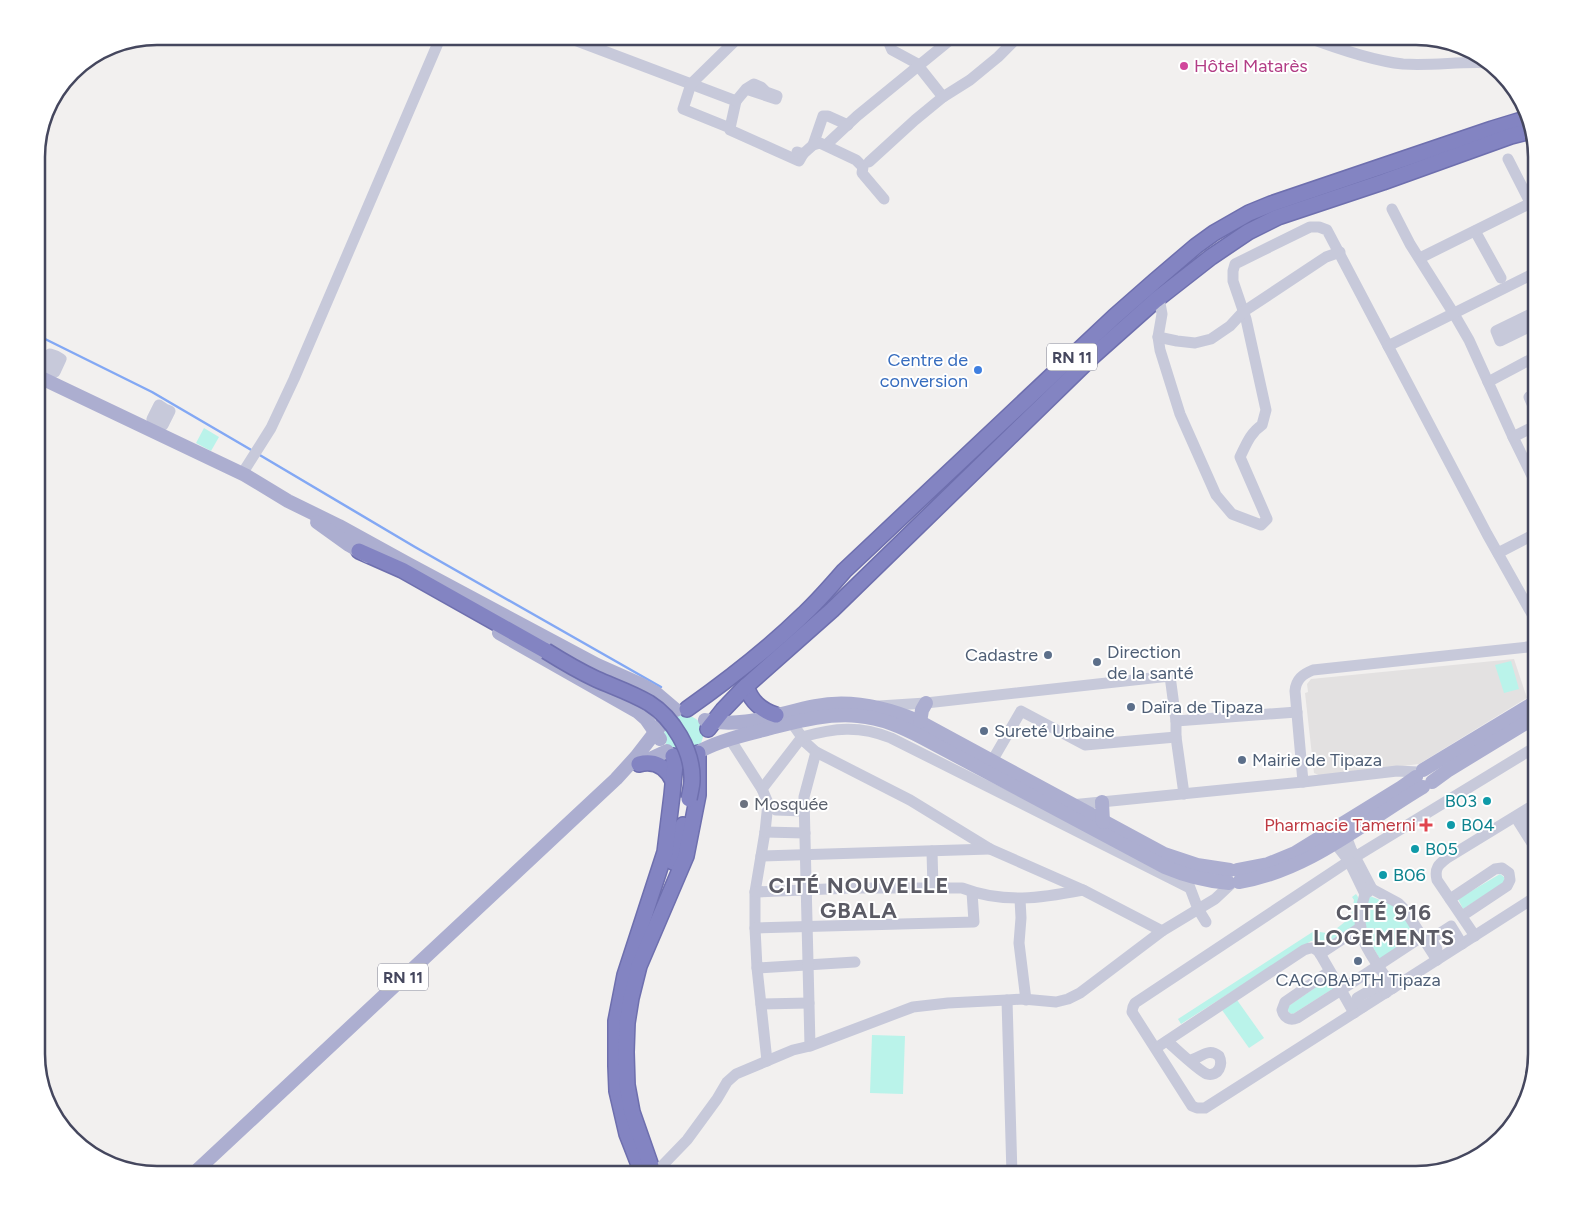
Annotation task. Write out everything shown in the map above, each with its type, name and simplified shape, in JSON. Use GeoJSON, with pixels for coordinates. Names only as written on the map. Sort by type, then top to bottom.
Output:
{"type":"FeatureCollection","features":[{"type":"Feature","properties":{"kind":"highway","name":"RN 11"},"geometry":{"type":"LineString","coordinates":[[681,710],[725,682],[805,613],[844,572],[1114,317],[1196,246],[1214,233],[1249,213],[1271,204],[1492,128],[1521,120]]}},
{"type":"Feature","properties":{"kind":"highway","name":"RN 11"},"geometry":{"type":"LineString","coordinates":[[708,724],[746,686],[832,610],[1093,356],[1159,298],[1230,243],[1278,218],[1525,132]]}},
{"type":"Feature","properties":{"kind":"highway"},"geometry":{"type":"LineString","coordinates":[[359,551],[389,564],[469,607],[595,679],[633,694],[649,703],[659,710],[670,722],[687,750],[692,780],[689,799],[673,862],[660,889],[631,998],[627,1023],[627,1085],[632,1112],[654,1166]]}},
{"type":"Feature","properties":{"kind":"highway"},"geometry":{"type":"LineString","coordinates":[[408,564],[469,607]]}},
{"type":"Feature","properties":{"kind":"highway"},"geometry":{"type":"LineString","coordinates":[[746,686],[752,699],[762,710],[776,716]]}},
{"type":"Feature","properties":{"kind":"highway"},"geometry":{"type":"LineString","coordinates":[[654,914],[665,852],[675,764],[663,741]]}},
{"type":"Feature","properties":{"kind":"highway"},"geometry":{"type":"LineString","coordinates":[[639,1166],[622,1114],[617,1091],[616,1043],[620,999],[625,976],[654,914],[686,856],[698,795],[700,752]]}},
{"type":"Feature","properties":{"kind":"highway"},"geometry":{"type":"LineString","coordinates":[[639,764],[651,762],[662,766],[671,775],[673,780]]}},
{"type":"Feature","properties":{"kind":"main road"},"geometry":{"type":"LineString","coordinates":[[45,376],[155,427],[288,501],[339,526],[586,659],[642,685],[681,710],[699,714],[708,724],[733,723],[776,716],[829,704],[857,703],[895,712],[920,722],[1147,846],[1182,861],[1209,868],[1233,878],[1296,853],[1402,787],[1422,778],[1447,771],[1528,722]]}},
{"type":"Feature","properties":{"kind":"main road"},"geometry":{"type":"LineString","coordinates":[[288,501],[359,551],[593,688],[638,712],[663,741],[684,758],[730,739],[792,723],[846,715],[872,718],[900,726],[1165,867],[1187,881],[1213,881],[1271,875],[1285,869],[1340,840],[1422,778],[1528,707]]}},
{"type":"Feature","properties":{"kind":"main road"},"geometry":{"type":"LineString","coordinates":[[920,722],[926,703]]}},
{"type":"Feature","properties":{"kind":"main road","name":"RN 11"},"geometry":{"type":"LineString","coordinates":[[202,1166],[616,779],[663,741],[668,715],[681,710]]}},
{"type":"Feature","properties":{"kind":"main road","name":"RN 11"},"geometry":{"type":"LineString","coordinates":[[700,752],[708,740],[708,724]]}},
{"type":"Feature","properties":{"kind":"main road"},"geometry":{"type":"LineString","coordinates":[[639,764],[663,741]]}},
{"type":"Feature","properties":{"kind":"main road","name":"RN 11"},"geometry":{"type":"LineString","coordinates":[[616,779],[639,764]]}},
{"type":"Feature","properties":{"kind":"main road"},"geometry":{"type":"LineString","coordinates":[[1102,802],[1103,822]]}},
{"type":"Feature","properties":{"kind":"street"},"geometry":{"type":"LineString","coordinates":[[242,474],[271,428],[294,379],[438,45]]}},
{"type":"Feature","properties":{"kind":"street"},"geometry":{"type":"LineString","coordinates":[[588,45],[736,101]]}},
{"type":"Feature","properties":{"kind":"street"},"geometry":{"type":"LineString","coordinates":[[731,45],[690,84],[683,109],[731,126]]}},
{"type":"Feature","properties":{"kind":"street"},"geometry":{"type":"LineString","coordinates":[[890,45],[892,50],[916,63],[943,97]]}},
{"type":"Feature","properties":{"kind":"street"},"geometry":{"type":"LineString","coordinates":[[826,145],[944,45]]}},
{"type":"Feature","properties":{"kind":"street"},"geometry":{"type":"LineString","coordinates":[[884,199],[862,173],[864,162],[943,97],[970,80],[1010,45]]}},
{"type":"Feature","properties":{"kind":"street"},"geometry":{"type":"LineString","coordinates":[[1328,45],[1394,63],[1477,63]]}},
{"type":"Feature","properties":{"kind":"street"},"geometry":{"type":"LineString","coordinates":[[746,89],[736,101],[730,130],[799,161],[803,154],[813,145],[820,142],[864,162]]}},
{"type":"Feature","properties":{"kind":"street"},"geometry":{"type":"LineString","coordinates":[[813,145],[823,116],[828,116],[848,125]]}},
{"type":"Feature","properties":{"kind":"street"},"geometry":{"type":"LineString","coordinates":[[1508,159],[1528,192]]}},
{"type":"Feature","properties":{"kind":"street"},"geometry":{"type":"LineString","coordinates":[[1420,258],[1528,205]]}},
{"type":"Feature","properties":{"kind":"street"},"geometry":{"type":"LineString","coordinates":[[1392,209],[1410,244],[1469,340],[1528,468]]}},
{"type":"Feature","properties":{"kind":"street"},"geometry":{"type":"LineString","coordinates":[[1159,298],[1162,314],[1158,337],[1160,350],[1180,414],[1216,495],[1232,514],[1261,525],[1267,519],[1240,457],[1249,438],[1262,425],[1266,410],[1243,312],[1233,280],[1233,271],[1235,264],[1310,227],[1328,230],[1528,607]]}},
{"type":"Feature","properties":{"kind":"street"},"geometry":{"type":"LineString","coordinates":[[1475,231],[1501,278]]}},
{"type":"Feature","properties":{"kind":"street"},"geometry":{"type":"LineString","coordinates":[[1158,337],[1195,343],[1211,339],[1230,326],[1243,312],[1326,257],[1340,252]]}},
{"type":"Feature","properties":{"kind":"street"},"geometry":{"type":"LineString","coordinates":[[1388,346],[1528,277]]}},
{"type":"Feature","properties":{"kind":"street"},"geometry":{"type":"LineString","coordinates":[[1528,315],[1496,331],[1500,341],[1528,327]]}},
{"type":"Feature","properties":{"kind":"street"},"geometry":{"type":"LineString","coordinates":[[45,364],[50,354],[56,356]]}},
{"type":"Feature","properties":{"kind":"street"},"geometry":{"type":"LineString","coordinates":[[1488,382],[1528,361]]}},
{"type":"Feature","properties":{"kind":"street"},"geometry":{"type":"LineString","coordinates":[[1500,375],[1503,382],[1528,369]]}},
{"type":"Feature","properties":{"kind":"street"},"geometry":{"type":"LineString","coordinates":[[155,427],[152,419],[159,405],[165,409]]}},
{"type":"Feature","properties":{"kind":"street"},"geometry":{"type":"LineString","coordinates":[[1513,437],[1528,430]]}},
{"type":"Feature","properties":{"kind":"street"},"geometry":{"type":"LineString","coordinates":[[1498,553],[1528,538]]}},
{"type":"Feature","properties":{"kind":"street"},"geometry":{"type":"LineString","coordinates":[[1303,782],[1296,712],[1296,683],[1305,673],[1313,670],[1528,647]]}},
{"type":"Feature","properties":{"kind":"street"},"geometry":{"type":"LineString","coordinates":[[874,706],[926,703],[1170,676],[1184,794]]}},
{"type":"Feature","properties":{"kind":"street"},"geometry":{"type":"LineString","coordinates":[[992,761],[1021,711],[1020,693]]}},
{"type":"Feature","properties":{"kind":"street"},"geometry":{"type":"LineString","coordinates":[[1021,711],[1085,745],[1176,737]]}},
{"type":"Feature","properties":{"kind":"street"},"geometry":{"type":"LineString","coordinates":[[1176,721],[1296,712]]}},
{"type":"Feature","properties":{"kind":"street"},"geometry":{"type":"LineString","coordinates":[[792,723],[816,752],[910,800],[990,848],[1083,890],[1162,931]]}},
{"type":"Feature","properties":{"kind":"street"},"geometry":{"type":"LineString","coordinates":[[762,789],[802,737],[842,729],[857,729],[880,733],[1187,881],[1198,909],[1206,922]]}},
{"type":"Feature","properties":{"kind":"street"},"geometry":{"type":"LineString","coordinates":[[730,739],[762,789],[768,803],[776,810],[804,811]]}},
{"type":"Feature","properties":{"kind":"street"},"geometry":{"type":"LineString","coordinates":[[1359,1010],[1205,1108],[1192,1106],[1132,1012],[1135,1002],[1352,859],[1528,751]]}},
{"type":"Feature","properties":{"kind":"street"},"geometry":{"type":"LineString","coordinates":[[810,1046],[804,797],[816,752]]}},
{"type":"Feature","properties":{"kind":"street"},"geometry":{"type":"LineString","coordinates":[[1071,804],[1303,782],[1398,770],[1422,778]]}},
{"type":"Feature","properties":{"kind":"street"},"geometry":{"type":"LineString","coordinates":[[767,1061],[757,968],[755,892],[768,803]]}},
{"type":"Feature","properties":{"kind":"street"},"geometry":{"type":"LineString","coordinates":[[1475,936],[1438,882],[1436,874],[1438,865],[1528,810]]}},
{"type":"Feature","properties":{"kind":"street"},"geometry":{"type":"LineString","coordinates":[[1521,816],[1528,816]]}},
{"type":"Feature","properties":{"kind":"street"},"geometry":{"type":"LineString","coordinates":[[1521,816],[1518,821],[1528,837]]}},
{"type":"Feature","properties":{"kind":"street"},"geometry":{"type":"LineString","coordinates":[[765,832],[805,833]]}},
{"type":"Feature","properties":{"kind":"street"},"geometry":{"type":"LineString","coordinates":[[1340,840],[1369,892],[1400,905],[1440,958]]}},
{"type":"Feature","properties":{"kind":"street"},"geometry":{"type":"LineString","coordinates":[[761,856],[990,848]]}},
{"type":"Feature","properties":{"kind":"street"},"geometry":{"type":"LineString","coordinates":[[932,851],[933,889]]}},
{"type":"Feature","properties":{"kind":"street"},"geometry":{"type":"LineString","coordinates":[[1438,882],[1434,884],[1461,923],[1463,918],[1508,886],[1510,880],[1508,872],[1502,868],[1495,869],[1450,899]]}},
{"type":"Feature","properties":{"kind":"street"},"geometry":{"type":"LineString","coordinates":[[662,1166],[687,1140],[717,1100],[727,1082],[736,1074],[793,1050],[810,1046],[913,1007],[1007,1000],[1056,1002],[1068,1000],[1162,931],[1215,899],[1233,878]]}},
{"type":"Feature","properties":{"kind":"street"},"geometry":{"type":"LineString","coordinates":[[755,892],[851,888],[962,888],[972,892],[1020,899],[1083,890]]}},
{"type":"Feature","properties":{"kind":"street"},"geometry":{"type":"LineString","coordinates":[[755,928],[974,922],[972,892]]}},
{"type":"Feature","properties":{"kind":"street"},"geometry":{"type":"LineString","coordinates":[[1369,892],[1362,905],[1361,927],[1363,940],[1375,968],[1389,991]]}},
{"type":"Feature","properties":{"kind":"street"},"geometry":{"type":"LineString","coordinates":[[1020,899],[1021,918],[1018,943],[1026,1000]]}},
{"type":"Feature","properties":{"kind":"street"},"geometry":{"type":"LineString","coordinates":[[1389,991],[1528,902]]}},
{"type":"Feature","properties":{"kind":"street"},"geometry":{"type":"LineString","coordinates":[[1440,958],[1431,939],[1451,926],[1462,944]]}},
{"type":"Feature","properties":{"kind":"street"},"geometry":{"type":"LineString","coordinates":[[1320,954],[1361,927]]}},
{"type":"Feature","properties":{"kind":"street"},"geometry":{"type":"LineString","coordinates":[[1375,968],[1423,936]]}},
{"type":"Feature","properties":{"kind":"street"},"geometry":{"type":"LineString","coordinates":[[1156,1048],[1310,947],[1315,948],[1320,954],[1330,971],[1345,987],[1359,1010]]}},
{"type":"Feature","properties":{"kind":"street"},"geometry":{"type":"LineString","coordinates":[[757,968],[855,962]]}},
{"type":"Feature","properties":{"kind":"street"},"geometry":{"type":"LineString","coordinates":[[1345,987],[1353,990],[1376,976],[1375,968]]}},
{"type":"Feature","properties":{"kind":"street"},"geometry":{"type":"LineString","coordinates":[[1330,971],[1284,1002],[1283,1014],[1288,1019],[1297,1018],[1345,987]]}},
{"type":"Feature","properties":{"kind":"street"},"geometry":{"type":"LineString","coordinates":[[1359,1010],[1358,998],[1381,984],[1389,991]]}},
{"type":"Feature","properties":{"kind":"street"},"geometry":{"type":"LineString","coordinates":[[1007,1000],[1012,1166]]}},
{"type":"Feature","properties":{"kind":"street"},"geometry":{"type":"LineString","coordinates":[[761,1004],[809,1002]]}},
{"type":"Feature","properties":{"kind":"street"},"geometry":{"type":"LineString","coordinates":[[1167,1041],[1190,1060]]}},
{"type":"Feature","properties":{"kind":"shaded area"},"geometry":{"type":"Polygon","coordinates":[[[204,428],[219,437],[211,451],[196,443],[204,428]]]}},
{"type":"Feature","properties":{"kind":"shaded area"},"geometry":{"type":"Polygon","coordinates":[[[1514,659],[1527,698],[1419,764],[1321,776],[1314,773],[1305,693],[1308,692],[1307,684],[1311,679],[1514,659]]]}},
{"type":"Feature","properties":{"kind":"shaded area"},"geometry":{"type":"Polygon","coordinates":[[[1511,661],[1519,689],[1504,693],[1495,665],[1511,661]]]}},
{"type":"Feature","properties":{"kind":"shaded area"},"geometry":{"type":"Polygon","coordinates":[[[680,714],[692,717],[701,724],[703,739],[700,745],[679,753],[666,744],[664,733],[670,719],[680,714]]]}},
{"type":"Feature","properties":{"kind":"shaded area"},"geometry":{"type":"Polygon","coordinates":[[[1500,874],[1504,877],[1505,882],[1463,909],[1458,899],[1500,874]]]}},
{"type":"Feature","properties":{"kind":"shaded area"},"geometry":{"type":"Polygon","coordinates":[[[1356,894],[1358,897],[1357,924],[1330,943],[1331,933],[1351,917],[1354,900],[1352,897],[1356,894]]]}},
{"type":"Feature","properties":{"kind":"shaded area"},"geometry":{"type":"Polygon","coordinates":[[[1370,896],[1397,907],[1416,935],[1380,959],[1365,934],[1365,898],[1370,896]]]}},
{"type":"Feature","properties":{"kind":"shaded area"},"geometry":{"type":"Polygon","coordinates":[[[1314,931],[1326,933],[1324,947],[1317,941],[1311,941],[1181,1024],[1178,1019],[1314,931]]]}},
{"type":"Feature","properties":{"kind":"shaded area"},"geometry":{"type":"Polygon","coordinates":[[[1328,979],[1334,988],[1293,1014],[1289,1013],[1287,1007],[1328,979]]]}},
{"type":"Feature","properties":{"kind":"shaded area"},"geometry":{"type":"Polygon","coordinates":[[[1237,1000],[1264,1038],[1249,1048],[1222,1010],[1237,1000]]]}},
{"type":"Feature","properties":{"kind":"shaded area"},"geometry":{"type":"Polygon","coordinates":[[[872,1035],[905,1036],[903,1094],[870,1093],[872,1035]]]}},
{"type":"Feature","properties":{"kind":"waterway"},"geometry":{"type":"LineString","coordinates":[[45,339],[152,392],[253,451]]}},
{"type":"Feature","properties":{"kind":"waterway"},"geometry":{"type":"LineString","coordinates":[[258,454],[415,547],[661,687]]}},
{"type":"Feature","properties":{"kind":"place","name":"Hôtel Matarès"},"geometry":{"type":"Point","coordinates":[1184,66]}},
{"type":"Feature","properties":{"kind":"place","name":"Centre de conversion"},"geometry":{"type":"Point","coordinates":[978,370]}},
{"type":"Feature","properties":{"kind":"place","name":"Cadastre"},"geometry":{"type":"Point","coordinates":[1048,655]}},
{"type":"Feature","properties":{"kind":"place","name":"Direction de la santé"},"geometry":{"type":"Point","coordinates":[1097,662]}},
{"type":"Feature","properties":{"kind":"place","name":"Daïra de Tipaza"},"geometry":{"type":"Point","coordinates":[1131,707]}},
{"type":"Feature","properties":{"kind":"place","name":"Sureté Urbaine"},"geometry":{"type":"Point","coordinates":[984,731]}},
{"type":"Feature","properties":{"kind":"place","name":"Mairie de Tipaza"},"geometry":{"type":"Point","coordinates":[1242,760]}},
{"type":"Feature","properties":{"kind":"place","name":"B03"},"geometry":{"type":"Point","coordinates":[1487,801]}},
{"type":"Feature","properties":{"kind":"place","name":"Mosquée"},"geometry":{"type":"Point","coordinates":[744,804]}},
{"type":"Feature","properties":{"kind":"place","name":"Pharmacie Tamerni"},"geometry":{"type":"Point","coordinates":[1426,825]}},
{"type":"Feature","properties":{"kind":"place","name":"B04"},"geometry":{"type":"Point","coordinates":[1451,825]}},
{"type":"Feature","properties":{"kind":"place","name":"B05"},"geometry":{"type":"Point","coordinates":[1415,849]}},
{"type":"Feature","properties":{"kind":"place","name":"B06"},"geometry":{"type":"Point","coordinates":[1383,875]}},
{"type":"Feature","properties":{"kind":"place","name":"CACOBAPTH Tipaza"},"geometry":{"type":"Point","coordinates":[1358,961]}},
{"type":"Feature","properties":{"kind":"district","name":"CITÉ NOUVELLE GBALA"},"geometry":{"type":"Point","coordinates":[859,898]}},
{"type":"Feature","properties":{"kind":"district","name":"CITÉ 916 LOGEMENTS"},"geometry":{"type":"Point","coordinates":[1384,924]}}]}
